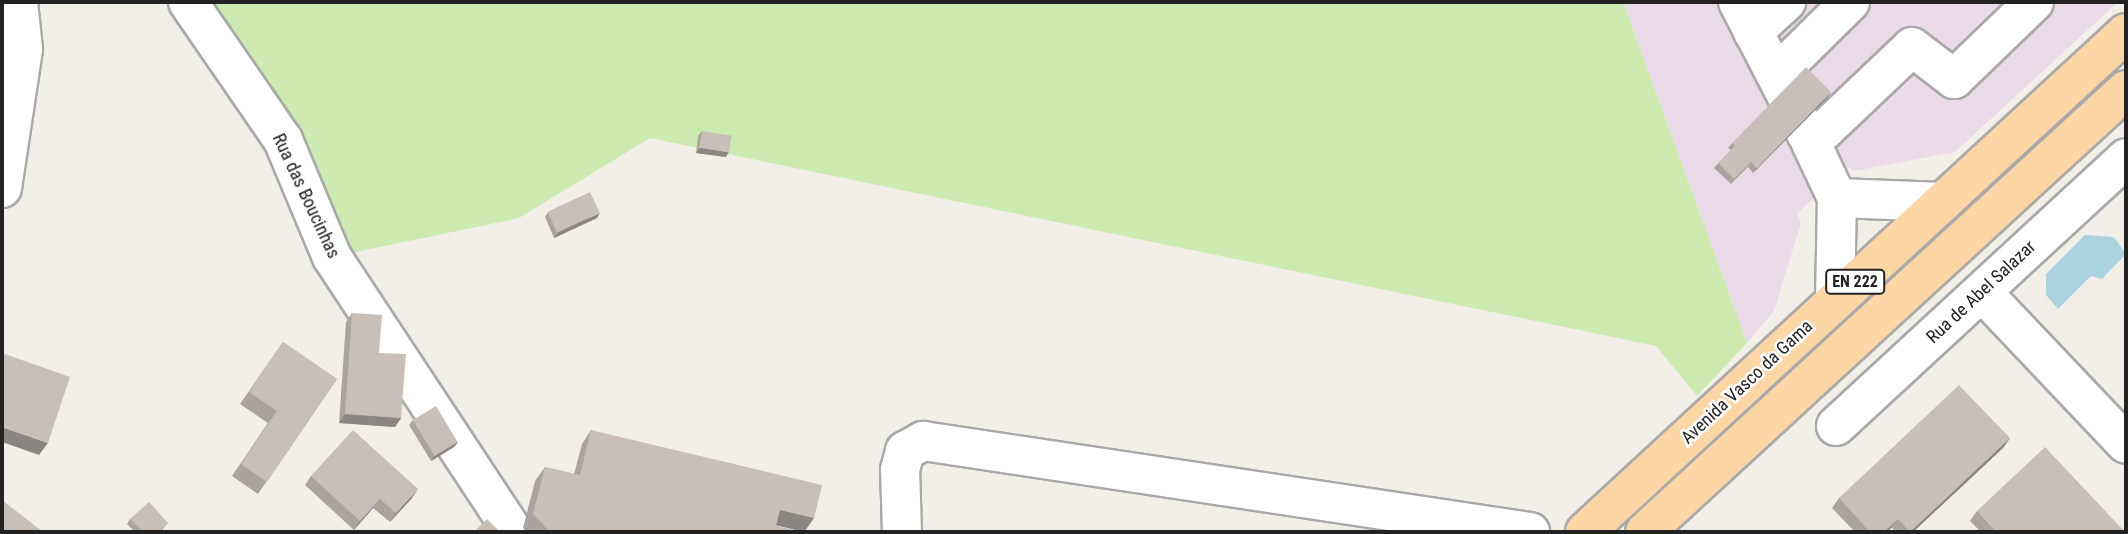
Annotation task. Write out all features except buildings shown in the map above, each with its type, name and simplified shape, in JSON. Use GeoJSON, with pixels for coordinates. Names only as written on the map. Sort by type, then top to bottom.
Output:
{"type":"FeatureCollection","features":[{"type":"Feature","properties":{"kind":"main road","name":"Avenida Vasco da Gama"},"geometry":{"type":"LineString","coordinates":[[1585,532],[2126,33]]}},
{"type":"Feature","properties":{"kind":"main road","name":"EN 222"},"geometry":{"type":"LineString","coordinates":[[1645,532],[2126,90]]}},
{"type":"Feature","properties":{"kind":"street"},"geometry":{"type":"LineString","coordinates":[[2,188],[23,49],[18,2]]}},
{"type":"Feature","properties":{"kind":"street","name":"Rua das Boucinhas"},"geometry":{"type":"LineString","coordinates":[[188,2],[283,140],[332,257],[513,532]]}},
{"type":"Feature","properties":{"kind":"street"},"geometry":{"type":"LineString","coordinates":[[1786,2],[1746,17],[1837,198],[1835,301]]}},
{"type":"Feature","properties":{"kind":"street"},"geometry":{"type":"LineString","coordinates":[[1776,75],[1850,2]]}},
{"type":"Feature","properties":{"kind":"street"},"geometry":{"type":"LineString","coordinates":[[1811,143],[1912,47],[1954,79],[2015,8]]}},
{"type":"Feature","properties":{"kind":"street","name":"Rua de Abel Salazar"},"geometry":{"type":"LineString","coordinates":[[1836,426],[2126,158]]}},
{"type":"Feature","properties":{"kind":"street"},"geometry":{"type":"LineString","coordinates":[[1837,198],[1943,202]]}},
{"type":"Feature","properties":{"kind":"street"},"geometry":{"type":"LineString","coordinates":[[1982,292],[2126,444]]}},
{"type":"Feature","properties":{"kind":"street"},"geometry":{"type":"LineString","coordinates":[[902,532],[900,470],[905,451],[923,441],[1530,532]]}},
{"type":"Feature","properties":{"kind":"shaded area"},"geometry":{"type":"Polygon","coordinates":[[[1623,2],[2118,2],[1955,152],[1854,171],[1847,166],[1797,214],[1801,223],[1774,311],[1747,343],[1623,2]]]}},
{"type":"Feature","properties":{"kind":"green space"},"geometry":{"type":"Polygon","coordinates":[[[189,2],[1623,2],[1747,343],[1697,396],[1656,346],[650,138],[519,218],[332,257],[189,2]]]}},
{"type":"Feature","properties":{"kind":"water"},"geometry":{"type":"Polygon","coordinates":[[[2085,235],[2114,237],[2126,254],[2102,279],[2091,276],[2058,309],[2046,295],[2046,274],[2085,235]]]}}]}
